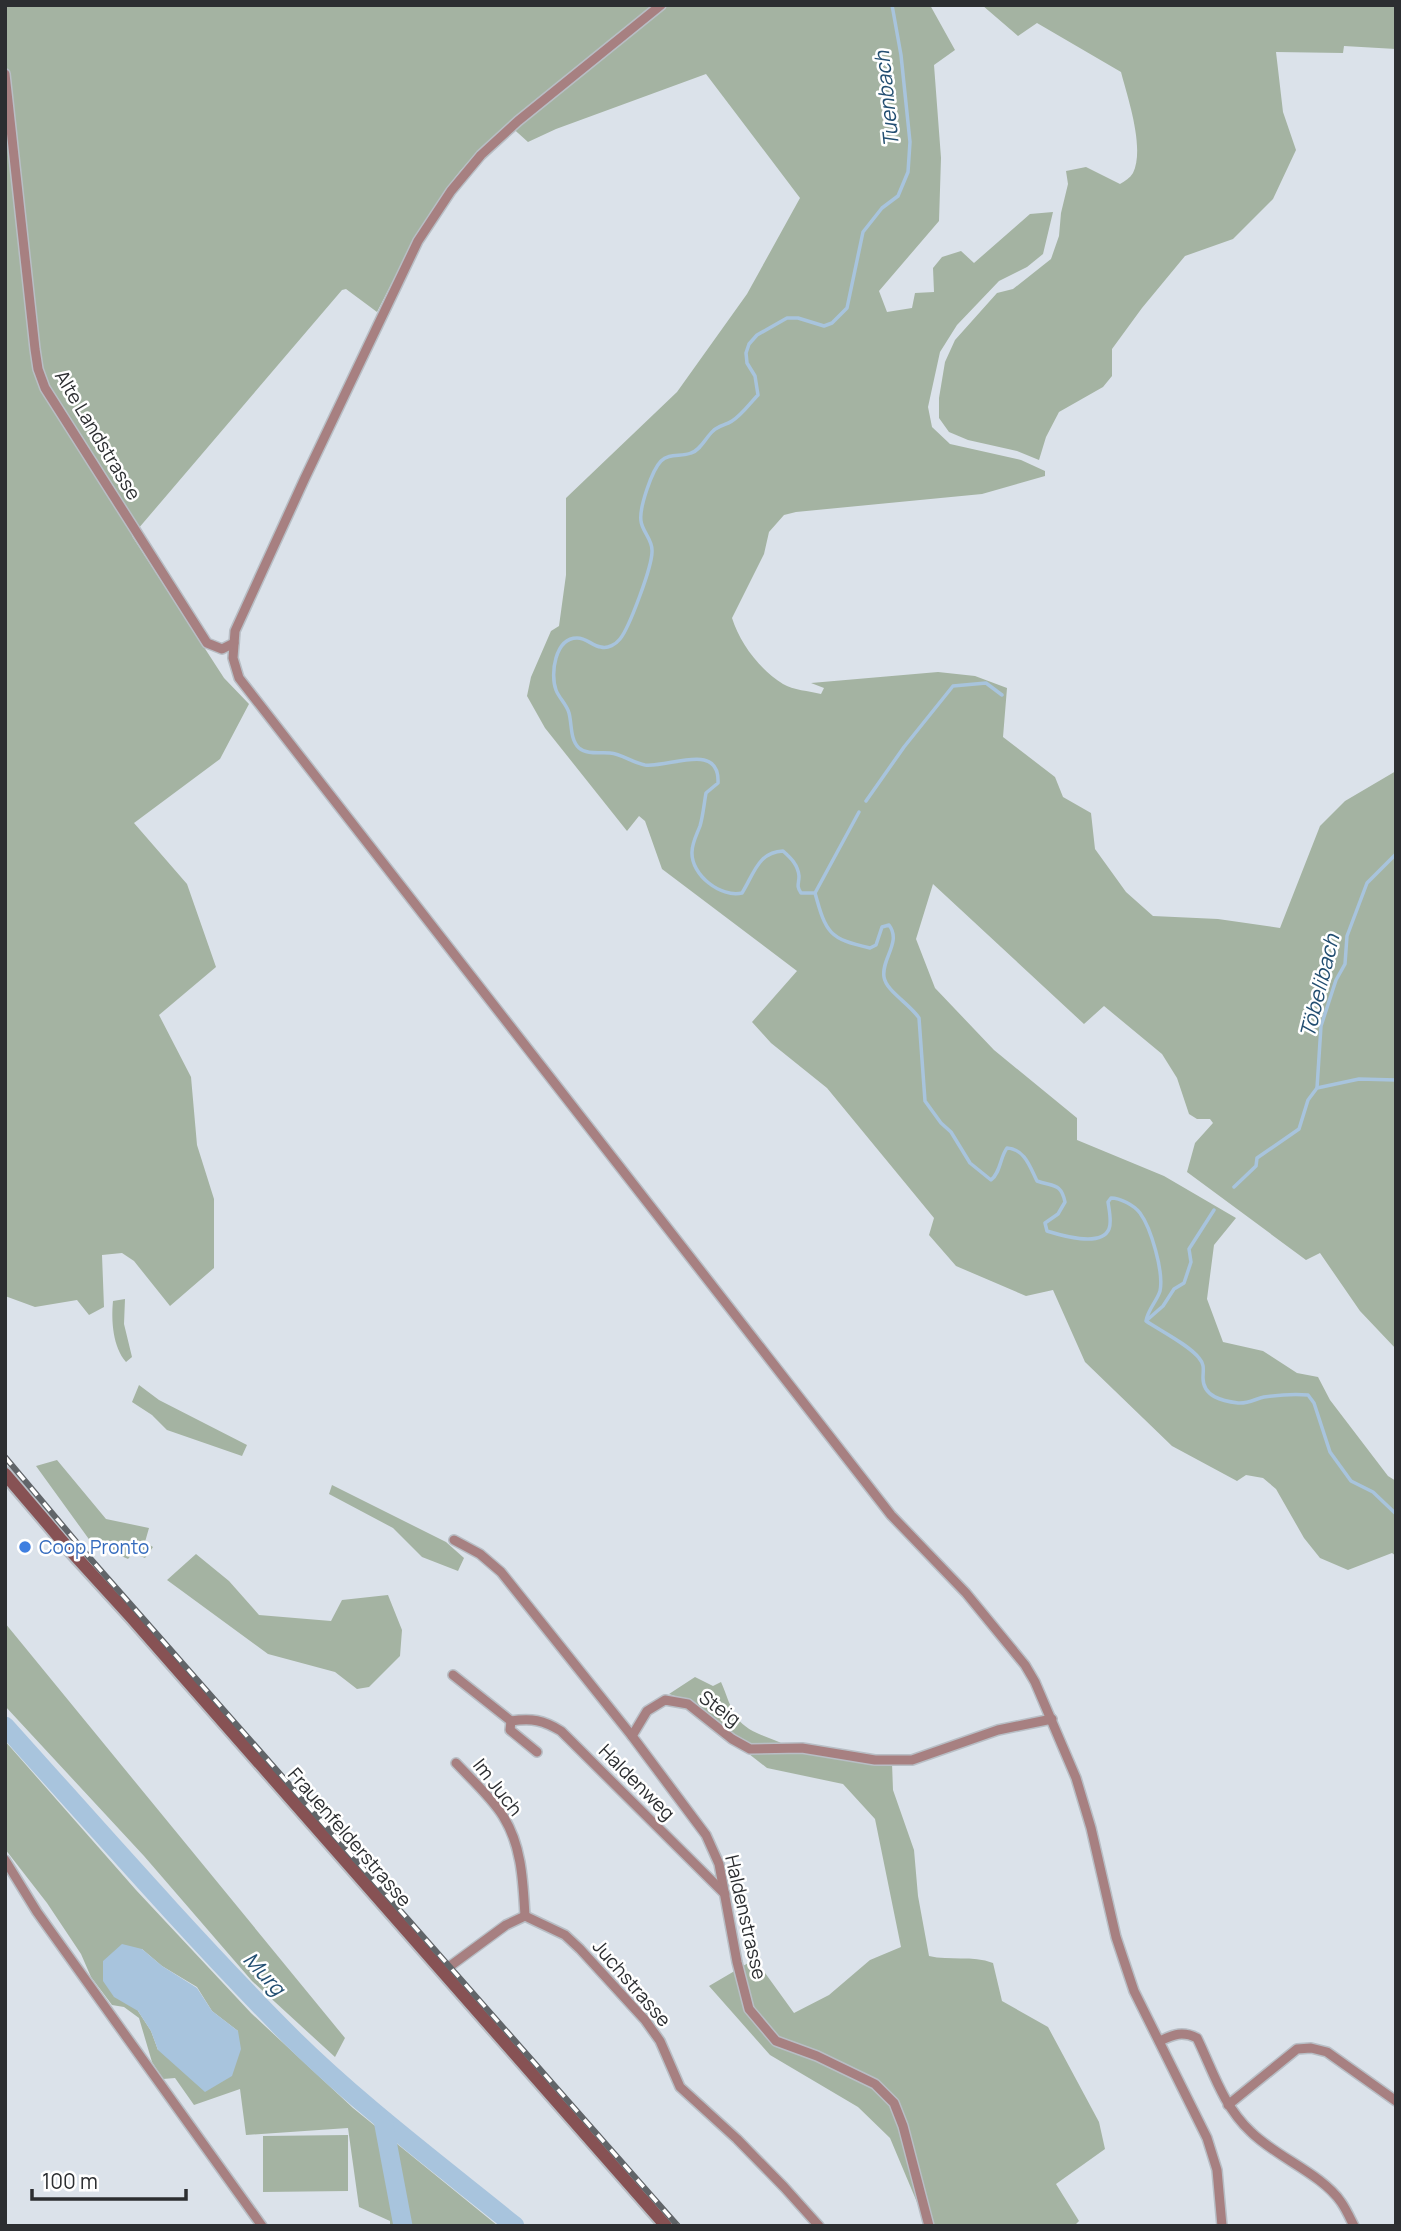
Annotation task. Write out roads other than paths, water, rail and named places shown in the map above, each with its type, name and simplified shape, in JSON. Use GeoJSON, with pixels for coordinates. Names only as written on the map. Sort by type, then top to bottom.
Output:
{"type":"FeatureCollection","features":[{"type":"Feature","properties":{"kind":"main road","name":"Frauenfelderstrasse"},"geometry":{"type":"LineString","coordinates":[[5,1474],[666,2226]]}},
{"type":"Feature","properties":{"kind":"street"},"geometry":{"type":"LineString","coordinates":[[661,5],[517,121],[481,155],[450,191],[418,241],[292,506],[235,631],[233,658],[239,678],[382,858],[883,1505],[966,1593],[1025,1665],[1076,1778],[1091,1828],[1116,1937],[1135,1991],[1210,2149],[1217,2170],[1222,2226]]}},
{"type":"Feature","properties":{"kind":"street","name":"Alte Landstrasse"},"geometry":{"type":"LineString","coordinates":[[5,74],[35,349],[45,388],[207,643],[222,649],[234,643]]}},
{"type":"Feature","properties":{"kind":"street","name":"Haldenstrasse"},"geometry":{"type":"LineString","coordinates":[[454,1540],[481,1554],[501,1572],[632,1736],[706,1835],[719,1864],[737,1962],[749,2009],[776,2041],[817,2056],[875,2084],[894,2103],[904,2126],[929,2226]]}},
{"type":"Feature","properties":{"kind":"street"},"geometry":{"type":"LineString","coordinates":[[453,1675],[510,1721],[510,1730],[537,1752]]}},
{"type":"Feature","properties":{"kind":"street","name":"Steig"},"geometry":{"type":"LineString","coordinates":[[632,1736],[648,1711],[665,1700],[688,1704],[732,1739],[750,1749],[802,1748],[875,1760],[912,1760],[998,1730],[1052,1720]]}},
{"type":"Feature","properties":{"kind":"street","name":"Haldenweg"},"geometry":{"type":"LineString","coordinates":[[510,1721],[529,1718],[543,1720],[561,1731],[726,1896]]}},
{"type":"Feature","properties":{"kind":"street","name":"Im Juch"},"geometry":{"type":"LineString","coordinates":[[456,1763],[503,1816],[516,1845],[523,1877],[525,1916]]}},
{"type":"Feature","properties":{"kind":"street"},"geometry":{"type":"LineString","coordinates":[[5,1860],[37,1912],[262,2226]]}},
{"type":"Feature","properties":{"kind":"street"},"geometry":{"type":"LineString","coordinates":[[442,1972],[506,1924],[525,1916]]}},
{"type":"Feature","properties":{"kind":"street","name":"Juchstrasse"},"geometry":{"type":"LineString","coordinates":[[525,1916],[565,1935],[580,1949],[645,2020],[660,2041],[680,2087],[775,2177],[818,2226]]}},
{"type":"Feature","properties":{"kind":"street"},"geometry":{"type":"LineString","coordinates":[[1160,2041],[1174,2034],[1187,2033],[1197,2038],[1228,2105],[1250,2132],[1282,2157],[1322,2182],[1340,2200],[1354,2226]]}},
{"type":"Feature","properties":{"kind":"street"},"geometry":{"type":"LineString","coordinates":[[1228,2105],[1297,2049],[1311,2048],[1327,2052],[1396,2101]]}},
{"type":"Feature","properties":{"kind":"water"},"geometry":{"type":"Polygon","coordinates":[[[122,1944],[142,1949],[162,1966],[197,1988],[212,2011],[238,2031],[241,2049],[232,2076],[205,2092],[158,2050],[151,2031],[138,2011],[114,1997],[103,1981],[103,1961],[122,1944]]]}},
{"type":"Feature","properties":{"kind":"waterway","name":"Tuenbach"},"geometry":{"type":"LineString","coordinates":[[892,5],[901,55],[910,142],[908,172],[898,196],[882,208],[863,232],[847,308],[832,323],[824,326],[798,318],[787,318],[757,335],[749,344],[747,363],[755,376],[758,395],[736,418],[713,431],[695,451],[668,457],[657,466],[641,515],[642,525],[652,546],[651,558],[629,623],[620,639],[609,647],[577,638],[564,644],[559,650],[554,667],[556,690],[568,710],[574,741],[582,750],[614,754],[645,765],[691,759],[711,763],[716,770],[718,783],[706,793],[692,852],[696,869],[709,883],[725,892],[742,893],[762,860],[768,855],[783,851],[797,868],[801,893],[815,893],[826,926],[837,937],[870,948],[876,945],[882,927],[889,925],[893,938],[884,977],[889,987],[919,1018],[925,1101],[951,1132],[970,1163],[991,1180],[997,1173],[1007,1148],[1023,1155],[1037,1181],[1056,1187],[1061,1192],[1065,1202],[1058,1214],[1045,1223],[1047,1231],[1061,1235],[1080,1239],[1105,1235],[1110,1226],[1108,1202],[1111,1198],[1134,1207],[1148,1229],[1156,1250],[1160,1273],[1160,1291],[1146,1321],[1182,1343],[1199,1358],[1203,1365],[1206,1390],[1215,1397],[1242,1403],[1269,1396],[1308,1395],[1314,1403],[1330,1452],[1351,1481],[1373,1492],[1396,1514]]}},
{"type":"Feature","properties":{"kind":"waterway"},"geometry":{"type":"LineString","coordinates":[[866,801],[904,747],[953,686],[986,683],[1002,695]]}},
{"type":"Feature","properties":{"kind":"waterway"},"geometry":{"type":"LineString","coordinates":[[815,893],[859,812]]}},
{"type":"Feature","properties":{"kind":"waterway","name":"Töbelibach"},"geometry":{"type":"LineString","coordinates":[[1234,1187],[1256,1166],[1257,1158],[1299,1129],[1308,1100],[1317,1088],[1321,1026],[1336,980],[1345,964],[1347,936],[1367,883],[1396,854]]}},
{"type":"Feature","properties":{"kind":"waterway"},"geometry":{"type":"LineString","coordinates":[[1317,1088],[1359,1079],[1396,1080]]}},
{"type":"Feature","properties":{"kind":"waterway","name":"Töbelibach"},"geometry":{"type":"LineString","coordinates":[[1147,1320],[1163,1306],[1174,1289],[1184,1283],[1191,1262],[1189,1249],[1214,1210]]}},
{"type":"Feature","properties":{"kind":"waterway","name":"Murg"},"geometry":{"type":"LineString","coordinates":[[5,1726],[176,1916],[308,2054],[366,2105],[515,2226]]}},
{"type":"Feature","properties":{"kind":"waterway"},"geometry":{"type":"LineString","coordinates":[[383,2120],[403,2226]]}},
{"type":"Feature","properties":{"kind":"railway"},"geometry":{"type":"LineString","coordinates":[[5,1457],[89,1557],[678,2226]]}},
{"type":"Feature","properties":{"kind":"place","name":"Coop Pronto"},"geometry":{"type":"Point","coordinates":[25,1547]}}]}
